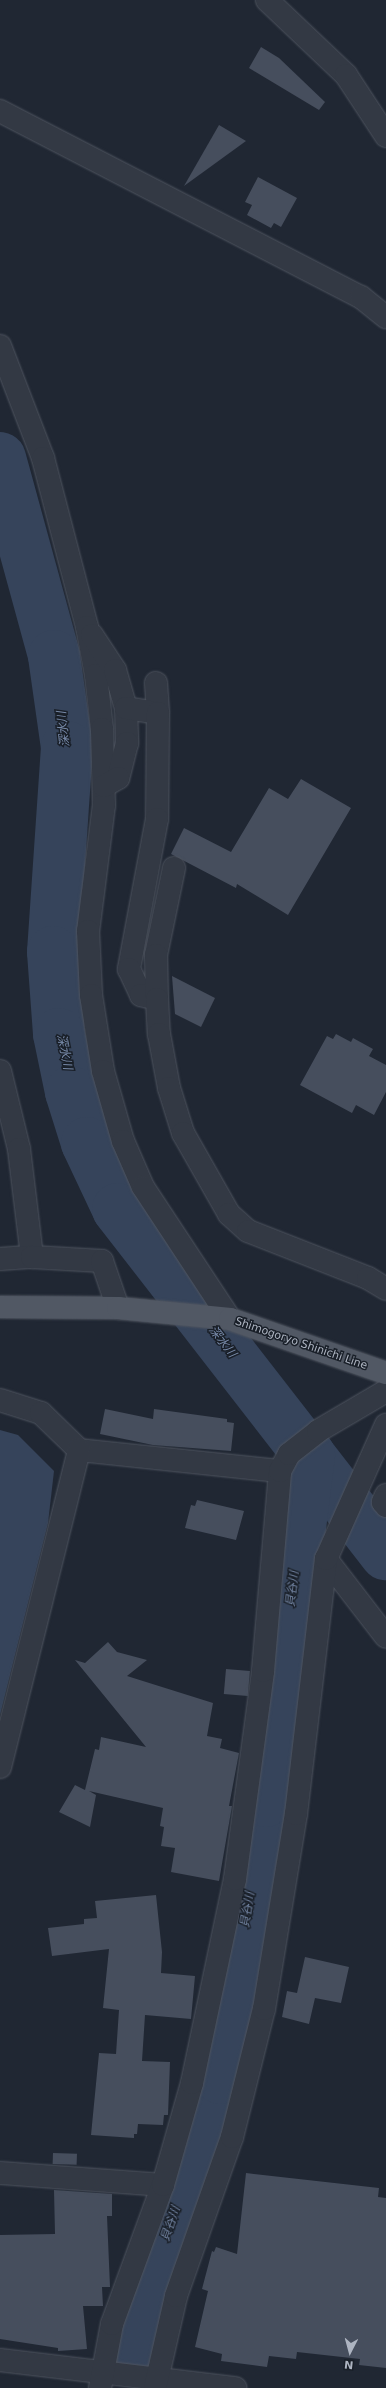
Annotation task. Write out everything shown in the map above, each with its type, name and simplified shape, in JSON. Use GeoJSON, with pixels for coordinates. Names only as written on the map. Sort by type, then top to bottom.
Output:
{"type":"FeatureCollection","features":[{"type":"Feature","properties":{"kind":"main road","name":"Shimogoryo Shinichi Line"},"geometry":{"type":"LineString","coordinates":[[0,1308],[118,1308],[230,1319],[386,1373]]}},
{"type":"Feature","properties":{"kind":"street"},"geometry":{"type":"LineString","coordinates":[[267,0],[346,75],[386,136]]}},
{"type":"Feature","properties":{"kind":"street"},"geometry":{"type":"LineString","coordinates":[[0,111],[361,297],[386,317]]}},
{"type":"Feature","properties":{"kind":"street"},"geometry":{"type":"LineString","coordinates":[[0,346],[43,458],[87,627],[102,729],[104,805],[88,931],[91,995],[103,1071],[123,1141],[143,1187],[230,1319]]}},
{"type":"Feature","properties":{"kind":"street"},"geometry":{"type":"LineString","coordinates":[[87,627],[115,670],[126,708],[127,743],[118,778],[104,786]]}},
{"type":"Feature","properties":{"kind":"street"},"geometry":{"type":"LineString","coordinates":[[156,683],[158,713],[156,819],[129,969],[141,994],[157,999]]}},
{"type":"Feature","properties":{"kind":"street"},"geometry":{"type":"LineString","coordinates":[[126,708],[158,713]]}},
{"type":"Feature","properties":{"kind":"street"},"geometry":{"type":"LineString","coordinates":[[174,868],[156,955],[157,999],[159,1034],[169,1088],[183,1133],[229,1214],[248,1231],[368,1278],[386,1289]]}},
{"type":"Feature","properties":{"kind":"street"},"geometry":{"type":"LineString","coordinates":[[0,1071],[19,1149],[32,1257]]}},
{"type":"Feature","properties":{"kind":"street"},"geometry":{"type":"LineString","coordinates":[[0,1259],[32,1257],[102,1261],[118,1308]]}},
{"type":"Feature","properties":{"kind":"street"},"geometry":{"type":"LineString","coordinates":[[101,2380],[112,2324],[163,2186],[192,2083],[235,1879],[262,1671],[284,1463],[318,1431],[386,1391]]}},
{"type":"Feature","properties":{"kind":"street"},"geometry":{"type":"LineString","coordinates":[[0,1400],[41,1413],[79,1450],[284,1463]]}},
{"type":"Feature","properties":{"kind":"street"},"geometry":{"type":"LineString","coordinates":[[156,2383],[176,2296],[232,2137],[264,2009],[296,1814],[326,1559],[386,1425]]}},
{"type":"Feature","properties":{"kind":"street"},"geometry":{"type":"LineString","coordinates":[[0,1767],[79,1450]]}},
{"type":"Feature","properties":{"kind":"street"},"geometry":{"type":"LineString","coordinates":[[386,1495],[383,1502],[386,1506]]}},
{"type":"Feature","properties":{"kind":"street"},"geometry":{"type":"LineString","coordinates":[[326,1559],[386,1637]]}},
{"type":"Feature","properties":{"kind":"street"},"geometry":{"type":"LineString","coordinates":[[0,2173],[163,2186]]}},
{"type":"Feature","properties":{"kind":"street"},"geometry":{"type":"LineString","coordinates":[[0,2360],[101,2380],[235,2388]]}},
{"type":"Feature","properties":{"kind":"water"},"geometry":{"type":"Polygon","coordinates":[[[0,1430],[18,1435],[54,1471],[48,1523],[0,1715],[0,1430]]]}},
{"type":"Feature","properties":{"kind":"building"},"geometry":{"type":"Polygon","coordinates":[[[261,47],[279,58],[325,102],[319,110],[249,68],[261,47]]]}},
{"type":"Feature","properties":{"kind":"building"},"geometry":{"type":"Polygon","coordinates":[[[219,125],[246,141],[184,186],[219,125]]]}},
{"type":"Feature","properties":{"kind":"building"},"geometry":{"type":"Polygon","coordinates":[[[258,177],[297,198],[281,227],[274,223],[271,228],[247,215],[252,205],[245,202],[258,177]]]}},
{"type":"Feature","properties":{"kind":"building"},"geometry":{"type":"Polygon","coordinates":[[[301,779],[351,808],[288,915],[237,884],[236,888],[171,854],[184,828],[231,852],[269,788],[288,799],[301,779]]]}},
{"type":"Feature","properties":{"kind":"building"},"geometry":{"type":"Polygon","coordinates":[[[172,976],[215,998],[201,1027],[175,1014],[172,976]]]}},
{"type":"Feature","properties":{"kind":"building"},"geometry":{"type":"Polygon","coordinates":[[[336,1034],[351,1042],[353,1038],[373,1049],[369,1056],[386,1065],[386,1092],[374,1115],[356,1105],[352,1113],[300,1085],[327,1036],[333,1039],[336,1034]]]}},
{"type":"Feature","properties":{"kind":"building"},"geometry":{"type":"Polygon","coordinates":[[[105,1409],[153,1419],[154,1409],[227,1419],[227,1422],[234,1423],[231,1451],[153,1445],[100,1434],[105,1409]]]}},
{"type":"Feature","properties":{"kind":"building"},"geometry":{"type":"Polygon","coordinates":[[[197,1500],[244,1511],[236,1540],[185,1528],[191,1505],[195,1506],[197,1500]]]}},
{"type":"Feature","properties":{"kind":"building"},"geometry":{"type":"Polygon","coordinates":[[[108,1642],[117,1652],[147,1660],[127,1676],[213,1703],[207,1736],[222,1739],[220,1748],[239,1753],[229,1806],[232,1806],[219,1881],[171,1872],[175,1848],[161,1846],[164,1827],[160,1826],[163,1808],[89,1791],[96,1795],[90,1827],[59,1812],[75,1785],[85,1790],[95,1749],[99,1750],[101,1737],[146,1747],[75,1660],[85,1663],[108,1642]]]}},
{"type":"Feature","properties":{"kind":"building"},"geometry":{"type":"Polygon","coordinates":[[[226,1669],[250,1671],[248,1696],[224,1694],[226,1669]]]}},
{"type":"Feature","properties":{"kind":"building"},"geometry":{"type":"Polygon","coordinates":[[[156,1895],[162,1952],[161,1973],[195,1976],[191,2019],[145,2015],[142,2061],[170,2062],[168,2115],[164,2115],[163,2125],[138,2124],[137,2134],[134,2134],[134,2138],[91,2135],[99,2053],[116,2054],[119,2010],[103,2008],[109,1949],[52,1956],[48,1928],[84,1924],[84,1919],[97,1918],[95,1901],[156,1895]]]}},
{"type":"Feature","properties":{"kind":"building"},"geometry":{"type":"Polygon","coordinates":[[[305,1957],[349,1967],[341,2003],[315,1998],[309,2024],[282,2017],[287,1991],[297,1993],[305,1957]]]}},
{"type":"Feature","properties":{"kind":"building"},"geometry":{"type":"Polygon","coordinates":[[[53,2153],[77,2154],[77,2165],[53,2164],[53,2153]]]}},
{"type":"Feature","properties":{"kind":"building"},"geometry":{"type":"Polygon","coordinates":[[[246,2173],[379,2188],[378,2197],[386,2198],[386,2368],[359,2365],[360,2359],[297,2352],[296,2359],[269,2356],[267,2367],[221,2361],[222,2354],[195,2347],[208,2291],[202,2289],[212,2251],[214,2252],[216,2247],[237,2254],[246,2173]]]}},
{"type":"Feature","properties":{"kind":"building"},"geometry":{"type":"Polygon","coordinates":[[[54,2190],[112,2194],[112,2216],[107,2216],[110,2287],[102,2287],[103,2306],[83,2306],[87,2349],[58,2351],[58,2348],[0,2339],[0,2235],[55,2234],[54,2190]]]}},
{"type":"Feature","properties":{"kind":"waterway","name":"深水川"},"geometry":{"type":"LineString","coordinates":[[0,458],[54,656],[67,747],[53,952],[59,1034],[71,1092],[87,1143],[118,1209],[386,1554]]}},
{"type":"Feature","properties":{"kind":"waterway","name":"貝谷川"},"geometry":{"type":"LineString","coordinates":[[128,2353],[220,2078],[266,1801],[309,1455]]}}]}
